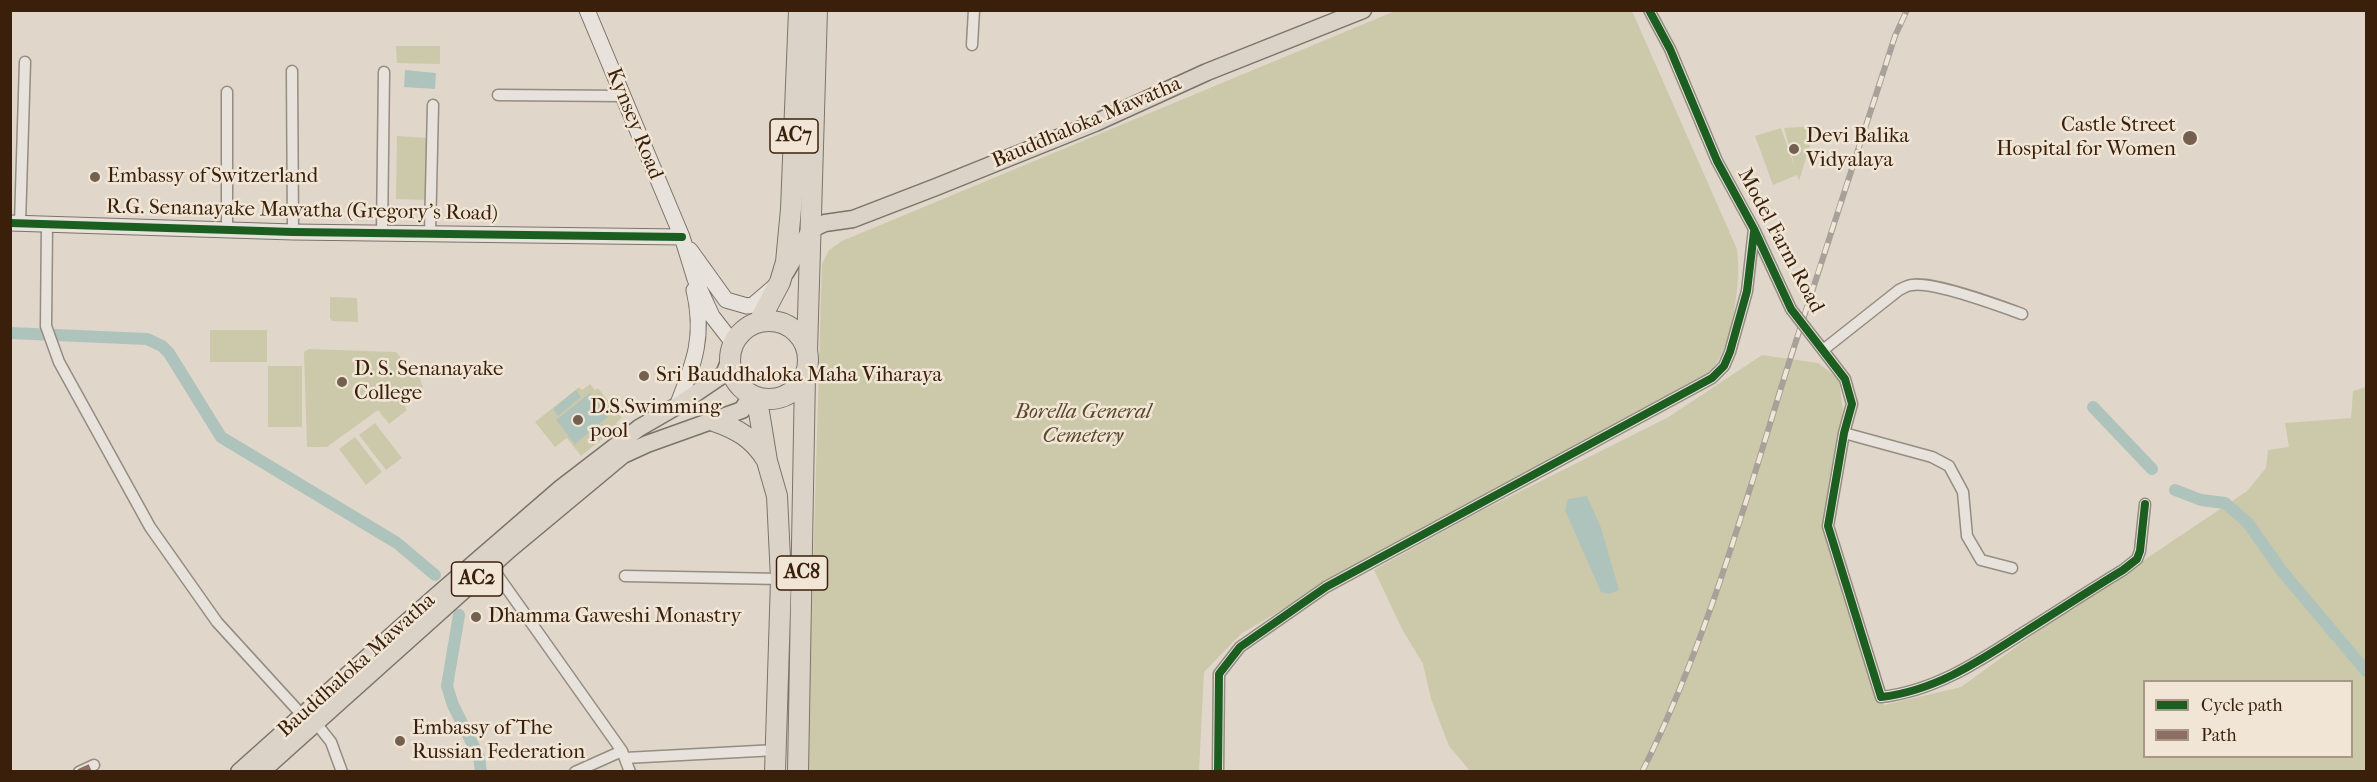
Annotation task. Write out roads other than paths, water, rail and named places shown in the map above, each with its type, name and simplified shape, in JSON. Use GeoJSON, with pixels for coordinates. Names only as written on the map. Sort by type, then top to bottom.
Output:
{"type":"FeatureCollection","features":[{"type":"Feature","properties":{"kind":"highway","name":"AC7"},"geometry":{"type":"LineString","coordinates":[[759,322],[780,282],[786,262],[791,209],[799,10]]}},
{"type":"Feature","properties":{"kind":"highway","name":"AC7"},"geometry":{"type":"LineString","coordinates":[[807,351],[817,10]]}},
{"type":"Feature","properties":{"kind":"highway"},"geometry":{"type":"LineString","coordinates":[[772,321],[794,330],[807,351],[808,363],[799,386],[789,394],[776,399],[751,396],[735,382],[731,352],[749,327],[759,322],[772,321]]}},
{"type":"Feature","properties":{"kind":"highway","name":"AC8"},"geometry":{"type":"LineString","coordinates":[[798,771],[805,375]]}},
{"type":"Feature","properties":{"kind":"highway","name":"AC8"},"geometry":{"type":"LineString","coordinates":[[751,396],[759,412],[767,461],[777,496],[781,579],[776,771]]}},
{"type":"Feature","properties":{"kind":"highway"},"geometry":{"type":"LineString","coordinates":[[714,421],[739,430],[758,445],[767,461]]}},
{"type":"Feature","properties":{"kind":"main road","name":"Bauddhaloka Mawatha"},"geometry":{"type":"LineString","coordinates":[[810,230],[825,223],[853,219],[936,187],[1095,123],[1208,72],[1363,10]]}},
{"type":"Feature","properties":{"kind":"main road"},"geometry":{"type":"LineString","coordinates":[[780,282],[810,230]]}},
{"type":"Feature","properties":{"kind":"main road","name":"Bauddhaloka Mawatha"},"geometry":{"type":"LineString","coordinates":[[261,771],[309,719],[435,597],[561,488],[639,428],[677,406],[724,374],[731,352]]}},
{"type":"Feature","properties":{"kind":"main road","name":"Bauddhaloka Mawatha"},"geometry":{"type":"LineString","coordinates":[[239,771],[309,719],[623,456],[647,444],[742,410],[751,396]]}},
{"type":"Feature","properties":{"kind":"street","name":"Kynsey Road"},"geometry":{"type":"LineString","coordinates":[[587,10],[634,127],[682,237],[695,279],[731,352]]}},
{"type":"Feature","properties":{"kind":"street"},"geometry":{"type":"LineString","coordinates":[[972,45],[974,10]]}},
{"type":"Feature","properties":{"kind":"street","name":"Model Farm Road"},"geometry":{"type":"LineString","coordinates":[[1649,10],[1670,49],[1717,161],[1754,229],[1791,309],[1845,379],[1852,404],[1844,433],[1828,526],[1881,697],[1933,685],[1977,662],[2130,565],[2137,559],[2140,551],[2145,504]]}},
{"type":"Feature","properties":{"kind":"street"},"geometry":{"type":"LineString","coordinates":[[15,223],[25,62]]}},
{"type":"Feature","properties":{"kind":"street"},"geometry":{"type":"LineString","coordinates":[[292,71],[293,232]]}},
{"type":"Feature","properties":{"kind":"street"},"geometry":{"type":"LineString","coordinates":[[381,233],[384,72]]}},
{"type":"Feature","properties":{"kind":"street"},"geometry":{"type":"LineString","coordinates":[[227,92],[227,230]]}},
{"type":"Feature","properties":{"kind":"street"},"geometry":{"type":"LineString","coordinates":[[498,95],[623,96]]}},
{"type":"Feature","properties":{"kind":"street"},"geometry":{"type":"LineString","coordinates":[[430,233],[433,105]]}},
{"type":"Feature","properties":{"kind":"street","name":"R.G. Senanayake Mawatha (Gregory's Road)"},"geometry":{"type":"LineString","coordinates":[[15,223],[293,232],[682,237]]}},
{"type":"Feature","properties":{"kind":"street"},"geometry":{"type":"LineString","coordinates":[[47,224],[46,326],[59,362],[150,527],[217,622],[331,742],[342,771]]}},
{"type":"Feature","properties":{"kind":"street"},"geometry":{"type":"LineString","coordinates":[[1218,771],[1219,674],[1240,647],[1326,587],[1712,378],[1724,366],[1747,291],[1754,229]]}},
{"type":"Feature","properties":{"kind":"street","name":"Kynsey Road"},"geometry":{"type":"LineString","coordinates":[[682,237],[726,300],[759,322]]}},
{"type":"Feature","properties":{"kind":"street"},"geometry":{"type":"LineString","coordinates":[[677,406],[693,366],[700,340],[697,300],[682,237]]}},
{"type":"Feature","properties":{"kind":"street"},"geometry":{"type":"LineString","coordinates":[[726,300],[747,306],[753,305],[780,282]]}},
{"type":"Feature","properties":{"kind":"street"},"geometry":{"type":"LineString","coordinates":[[1821,347],[1899,290],[1913,285],[1927,285],[1990,302],[2022,314]]}},
{"type":"Feature","properties":{"kind":"street"},"geometry":{"type":"LineString","coordinates":[[1844,433],[1932,457],[1949,466],[1963,492],[1967,536],[1981,560],[2012,568]]}},
{"type":"Feature","properties":{"kind":"street"},"geometry":{"type":"LineString","coordinates":[[491,566],[623,754],[630,771]]}},
{"type":"Feature","properties":{"kind":"street"},"geometry":{"type":"LineString","coordinates":[[625,576],[781,579]]}},
{"type":"Feature","properties":{"kind":"street"},"geometry":{"type":"LineString","coordinates":[[575,771],[623,754],[776,750]]}},
{"type":"Feature","properties":{"kind":"street"},"geometry":{"type":"LineString","coordinates":[[79,771],[94,765]]}},
{"type":"Feature","properties":{"kind":"water"},"geometry":{"type":"Polygon","coordinates":[[[405,70],[436,73],[435,89],[404,87],[405,70]]]}},
{"type":"Feature","properties":{"kind":"water"},"geometry":{"type":"Polygon","coordinates":[[[576,390],[581,397],[558,416],[553,409],[576,390]]]}},
{"type":"Feature","properties":{"kind":"water"},"geometry":{"type":"Polygon","coordinates":[[[590,393],[609,416],[575,444],[556,420],[590,393]]]}},
{"type":"Feature","properties":{"kind":"water"},"geometry":{"type":"Polygon","coordinates":[[[1587,496],[1601,528],[1619,590],[1610,594],[1601,592],[1565,510],[1568,499],[1587,496]]]}},
{"type":"Feature","properties":{"kind":"waterway"},"geometry":{"type":"LineString","coordinates":[[10,333],[147,339],[162,346],[169,353],[221,437],[397,543],[435,575]]}},
{"type":"Feature","properties":{"kind":"waterway"},"geometry":{"type":"LineString","coordinates":[[2093,407],[2152,469]]}},
{"type":"Feature","properties":{"kind":"waterway"},"geometry":{"type":"LineString","coordinates":[[2175,490],[2201,500],[2225,503],[2248,523],[2281,570],[2366,671]]}},
{"type":"Feature","properties":{"kind":"waterway"},"geometry":{"type":"LineString","coordinates":[[459,615],[447,686],[453,705],[479,757],[481,772]]}},
{"type":"Feature","properties":{"kind":"railway"},"geometry":{"type":"LineString","coordinates":[[1642,772],[1665,724],[1705,625],[1895,36],[1907,10]]}},
{"type":"Feature","properties":{"kind":"place","name":"Castle Street Hospital for Women"},"geometry":{"type":"Point","coordinates":[2190,138]}},
{"type":"Feature","properties":{"kind":"place","name":"Devi Balika Vidyalaya"},"geometry":{"type":"Point","coordinates":[1794,149]}},
{"type":"Feature","properties":{"kind":"place","name":"Embassy of Switzerland"},"geometry":{"type":"Point","coordinates":[95,177]}},
{"type":"Feature","properties":{"kind":"place","name":"Sri Bauddhaloka Maha Viharaya"},"geometry":{"type":"Point","coordinates":[644,376]}},
{"type":"Feature","properties":{"kind":"place","name":"D. S. Senanayake College"},"geometry":{"type":"Point","coordinates":[342,382]}},
{"type":"Feature","properties":{"kind":"place","name":"D.S.Swimming pool"},"geometry":{"type":"Point","coordinates":[578,420]}},
{"type":"Feature","properties":{"kind":"place","name":"Dhamma Gaweshi Monastry"},"geometry":{"type":"Point","coordinates":[476,617]}},
{"type":"Feature","properties":{"kind":"place","name":"Embassy of The Russian Federation"},"geometry":{"type":"Point","coordinates":[400,741]}},
{"type":"Feature","properties":{"kind":"park label","name":"Borella General Cemetery"},"geometry":{"type":"Point","coordinates":[1083,425]}}]}
